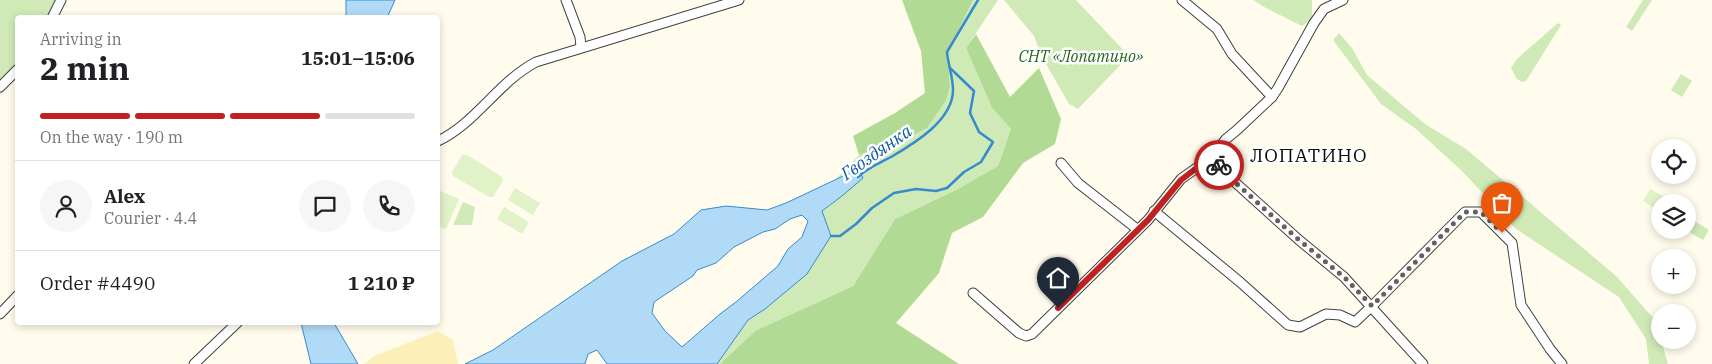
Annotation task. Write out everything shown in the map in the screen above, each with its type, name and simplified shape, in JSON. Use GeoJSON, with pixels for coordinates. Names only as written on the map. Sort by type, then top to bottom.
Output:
{"type":"FeatureCollection","features":[{"type":"Feature","properties":{"kind":"street"},"geometry":{"type":"LineString","coordinates":[[54,15],[61,0]]}},
{"type":"Feature","properties":{"kind":"street"},"geometry":{"type":"LineString","coordinates":[[566,0],[580,37],[581,47]]}},
{"type":"Feature","properties":{"kind":"street"},"geometry":{"type":"LineString","coordinates":[[440,140],[460,127],[510,80],[525,68],[538,61],[738,0]]}},
{"type":"Feature","properties":{"kind":"street"},"geometry":{"type":"LineString","coordinates":[[1182,0],[1217,29],[1232,54],[1272,97]]}},
{"type":"Feature","properties":{"kind":"street"},"geometry":{"type":"LineString","coordinates":[[973,293],[1019,333],[1026,336],[1032,334],[1148,220],[1181,180],[1212,156],[1226,139],[1272,97],[1314,23],[1324,10],[1343,0]]}},
{"type":"Feature","properties":{"kind":"street"},"geometry":{"type":"LineString","coordinates":[[0,87],[15,72]]}},
{"type":"Feature","properties":{"kind":"street"},"geometry":{"type":"LineString","coordinates":[[1212,156],[1228,176],[1299,240],[1344,277],[1423,364]]}},
{"type":"Feature","properties":{"kind":"street"},"geometry":{"type":"LineString","coordinates":[[1061,163],[1078,183],[1137,229]]}},
{"type":"Feature","properties":{"kind":"street"},"geometry":{"type":"LineString","coordinates":[[1154,211],[1240,282],[1288,326],[1300,327],[1326,314],[1340,315],[1354,322],[1465,212],[1481,212],[1512,243],[1521,305],[1562,364]]}},
{"type":"Feature","properties":{"kind":"street"},"geometry":{"type":"LineString","coordinates":[[0,314],[15,298]]}},
{"type":"Feature","properties":{"kind":"street"},"geometry":{"type":"LineString","coordinates":[[194,364],[235,325]]}},
{"type":"Feature","properties":{"kind":"green space"},"geometry":{"type":"Polygon","coordinates":[[[0,0],[66,0],[58,15],[15,15],[15,79],[0,95],[0,0]]]}},
{"type":"Feature","properties":{"kind":"green space"},"geometry":{"type":"Polygon","coordinates":[[[902,0],[973,0],[948,52],[950,86],[946,100],[927,128],[901,141],[859,155],[853,136],[895,113],[925,93],[921,51],[902,0]]]}},
{"type":"Feature","properties":{"kind":"green space"},"geometry":{"type":"Polygon","coordinates":[[[973,0],[998,0],[966,48],[992,108],[1011,129],[998,166],[956,190],[895,219],[853,286],[755,331],[720,364],[717,364],[748,320],[765,309],[783,293],[822,211],[842,196],[858,170],[836,179],[859,155],[901,141],[950,86],[948,52],[973,0]]]}},
{"type":"Feature","properties":{"kind":"green space","name":"СНТ «Лопатино»"},"geometry":{"type":"Polygon","coordinates":[[[1004,0],[1076,0],[1129,56],[1078,109],[1069,104],[1042,57],[1034,36],[1004,0]]]}},
{"type":"Feature","properties":{"kind":"green space"},"geometry":{"type":"Polygon","coordinates":[[[1253,0],[1312,0],[1312,20],[1302,26],[1253,0]]]}},
{"type":"Feature","properties":{"kind":"green space"},"geometry":{"type":"Polygon","coordinates":[[[1643,0],[1652,0],[1632,31],[1626,27],[1643,0]]]}},
{"type":"Feature","properties":{"kind":"green space"},"geometry":{"type":"Polygon","coordinates":[[[1558,23],[1561,25],[1526,81],[1522,82],[1517,79],[1511,68],[1517,59],[1558,23]]]}},
{"type":"Feature","properties":{"kind":"green space"},"geometry":{"type":"Polygon","coordinates":[[[1339,33],[1352,48],[1367,75],[1425,124],[1466,149],[1616,276],[1651,315],[1651,349],[1664,349],[1668,364],[1649,364],[1646,339],[1619,297],[1516,229],[1462,171],[1416,129],[1381,104],[1333,40],[1339,33]]]}},
{"type":"Feature","properties":{"kind":"green space"},"geometry":{"type":"Polygon","coordinates":[[[976,34],[1010,97],[1039,68],[1061,119],[1055,144],[1023,163],[983,217],[952,233],[939,273],[896,323],[959,364],[720,364],[755,331],[853,286],[895,219],[956,190],[998,166],[1011,129],[992,108],[966,48],[976,34]]]}},
{"type":"Feature","properties":{"kind":"green space"},"geometry":{"type":"Polygon","coordinates":[[[1681,74],[1692,81],[1682,97],[1671,90],[1681,74]]]}},
{"type":"Feature","properties":{"kind":"green space"},"geometry":{"type":"Polygon","coordinates":[[[462,155],[467,155],[502,177],[503,180],[493,197],[489,197],[453,176],[452,172],[462,155]]]}},
{"type":"Feature","properties":{"kind":"green space"},"geometry":{"type":"Polygon","coordinates":[[[515,188],[540,203],[533,215],[508,200],[515,188]]]}},
{"type":"Feature","properties":{"kind":"green space"},"geometry":{"type":"Polygon","coordinates":[[[1650,189],[1659,194],[1651,194],[1651,206],[1643,201],[1650,189]]]}},
{"type":"Feature","properties":{"kind":"green space"},"geometry":{"type":"Polygon","coordinates":[[[440,191],[459,199],[446,229],[440,227],[440,191]]]}},
{"type":"Feature","properties":{"kind":"green space"},"geometry":{"type":"Polygon","coordinates":[[[463,202],[475,207],[472,225],[453,225],[463,202]]]}},
{"type":"Feature","properties":{"kind":"green space"},"geometry":{"type":"Polygon","coordinates":[[[504,207],[529,222],[522,234],[497,219],[504,207]]]}},
{"type":"Feature","properties":{"kind":"green space"},"geometry":{"type":"Polygon","coordinates":[[[1696,222],[1709,230],[1703,240],[1696,236],[1696,222]]]}},
{"type":"Feature","properties":{"kind":"sand"},"geometry":{"type":"Polygon","coordinates":[[[438,331],[453,340],[458,364],[364,364],[374,356],[438,331]]]}},
{"type":"Feature","properties":{"kind":"water"},"geometry":{"type":"Polygon","coordinates":[[[346,0],[395,0],[388,15],[346,15],[346,0]]]}},
{"type":"Feature","properties":{"kind":"water"},"geometry":{"type":"Polygon","coordinates":[[[858,169],[863,178],[822,211],[831,236],[807,274],[765,309],[748,320],[717,364],[607,364],[597,350],[588,354],[585,364],[465,364],[493,350],[622,261],[674,234],[701,210],[726,206],[767,210],[858,169]],[[802,215],[790,219],[775,229],[763,232],[734,247],[716,263],[697,270],[693,276],[654,302],[652,313],[665,331],[682,347],[778,266],[788,249],[802,237],[808,221],[802,215]]]}},
{"type":"Feature","properties":{"kind":"water"},"geometry":{"type":"Polygon","coordinates":[[[301,325],[335,325],[358,364],[311,364],[301,325]]]}},
{"type":"Feature","properties":{"kind":"waterway","name":"Гвоздянка"},"geometry":{"type":"LineString","coordinates":[[858,177],[869,168],[921,138],[940,121],[947,111],[953,90],[947,52],[978,0]]}},
{"type":"Feature","properties":{"kind":"waterway"},"geometry":{"type":"LineString","coordinates":[[831,236],[840,236],[856,224],[872,208],[894,193],[916,189],[936,191],[947,188],[964,172],[981,162],[993,142],[979,132],[970,113],[974,91],[950,68]]}},
{"type":"Feature","properties":{"kind":"way so far"},"geometry":{"type":"LineString","coordinates":[[1219,165],[1228,176],[1299,240],[1344,277],[1372,306],[1465,212],[1481,212],[1502,233]]}},
{"type":"Feature","properties":{"kind":"district","name":"ЛОПАТИНО"},"geometry":{"type":"Point","coordinates":[1309,155]}},
{"type":"Feature","properties":{"kind":"route"},"geometry":{"type":"LineString","coordinates":[[1058,308],[1148,220],[1181,180],[1212,156],[1219,165]]}}]}
